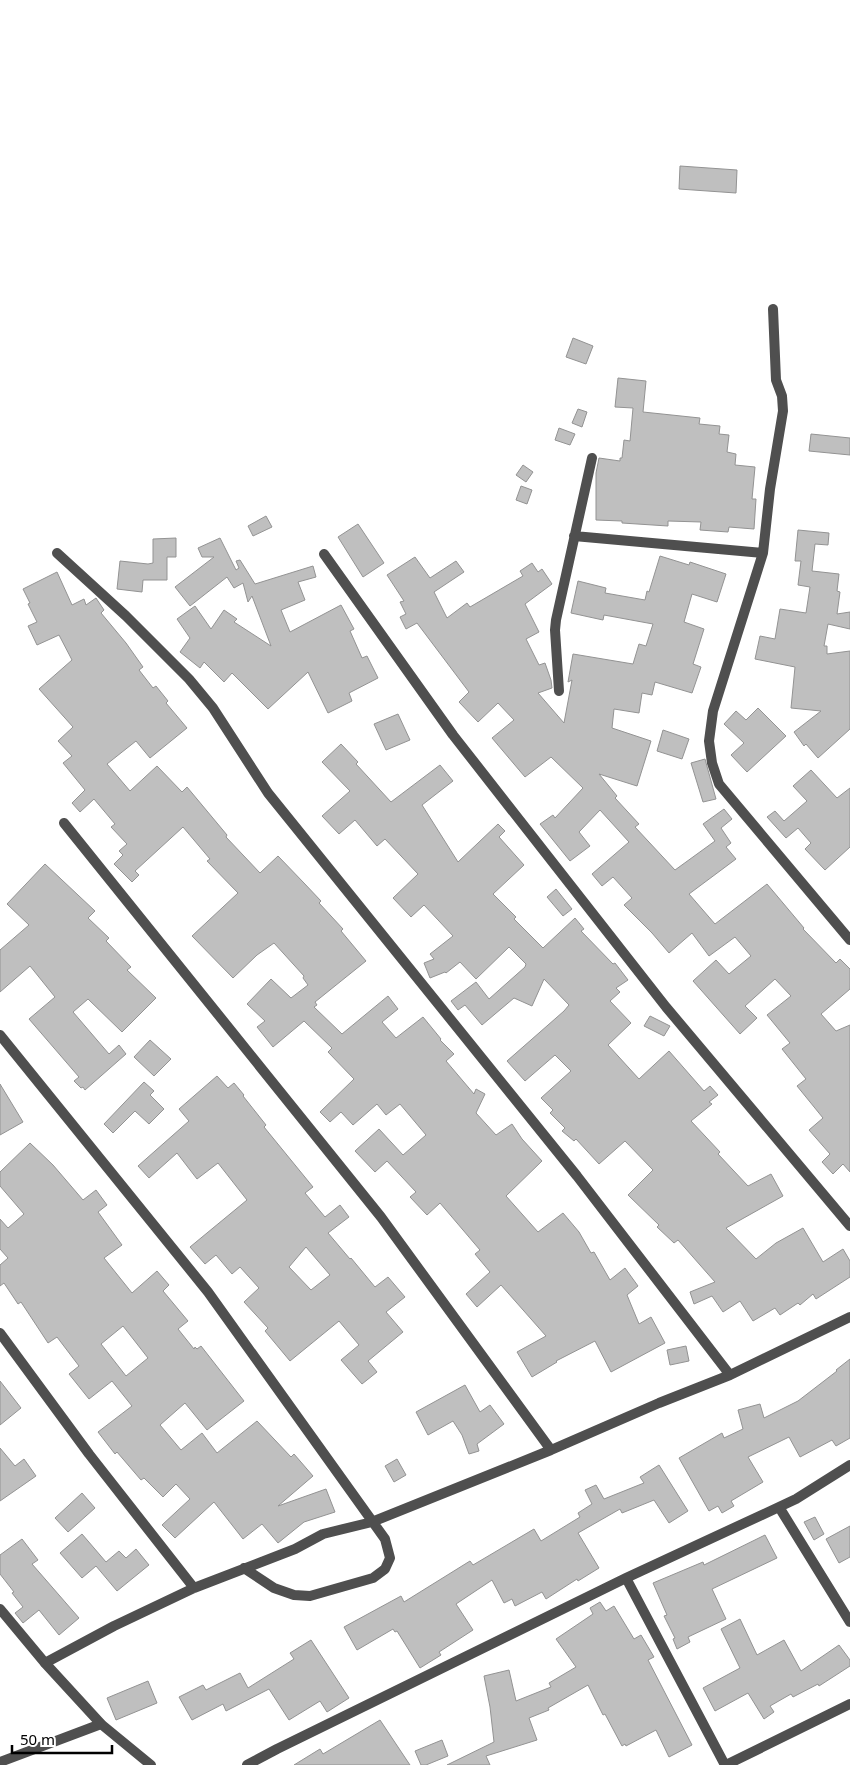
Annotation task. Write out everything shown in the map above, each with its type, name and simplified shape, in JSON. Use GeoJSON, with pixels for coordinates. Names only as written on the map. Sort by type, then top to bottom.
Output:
{"type":"FeatureCollection","features":[{"type":"Feature","properties":{"kind":"street"},"geometry":{"type":"LineString","coordinates":[[773,309],[776,380],[782,396],[783,410],[770,489],[763,553],[713,711],[709,742],[712,763],[719,784],[850,940]]}},
{"type":"Feature","properties":{"kind":"street"},"geometry":{"type":"LineString","coordinates":[[560,691],[555,630],[556,620],[592,458]]}},
{"type":"Feature","properties":{"kind":"street"},"geometry":{"type":"LineString","coordinates":[[574,536],[763,553]]}},
{"type":"Feature","properties":{"kind":"street"},"geometry":{"type":"LineString","coordinates":[[57,554],[126,616],[189,678],[213,708],[268,793],[577,1176],[730,1375]]}},
{"type":"Feature","properties":{"kind":"street"},"geometry":{"type":"LineString","coordinates":[[324,554],[459,743],[666,1007],[850,1226]]}},
{"type":"Feature","properties":{"kind":"street"},"geometry":{"type":"LineString","coordinates":[[64,823],[381,1216],[551,1450]]}},
{"type":"Feature","properties":{"kind":"street"},"geometry":{"type":"LineString","coordinates":[[0,1035],[208,1292],[385,1540],[390,1558],[385,1569],[373,1578],[310,1596],[294,1595],[274,1588],[244,1568]]}},
{"type":"Feature","properties":{"kind":"street"},"geometry":{"type":"LineString","coordinates":[[45,1663],[114,1626],[194,1588],[295,1549],[323,1534],[372,1522],[551,1450],[659,1403],[730,1375],[850,1317]]}},
{"type":"Feature","properties":{"kind":"street"},"geometry":{"type":"LineString","coordinates":[[0,1333],[89,1454],[194,1588]]}},
{"type":"Feature","properties":{"kind":"street"},"geometry":{"type":"LineString","coordinates":[[247,1765],[626,1578],[796,1499],[850,1465]]}},
{"type":"Feature","properties":{"kind":"street"},"geometry":{"type":"LineString","coordinates":[[779,1507],[850,1622]]}},
{"type":"Feature","properties":{"kind":"street"},"geometry":{"type":"LineString","coordinates":[[626,1578],[726,1765],[850,1704]]}},
{"type":"Feature","properties":{"kind":"street"},"geometry":{"type":"LineString","coordinates":[[0,1609],[45,1663],[101,1724],[151,1765]]}},
{"type":"Feature","properties":{"kind":"street"},"geometry":{"type":"LineString","coordinates":[[0,1762],[101,1724]]}},
{"type":"Feature","properties":{"kind":"building"},"geometry":{"type":"Polygon","coordinates":[[[680,166],[737,170],[736,193],[679,189],[680,166]]]}},
{"type":"Feature","properties":{"kind":"building"},"geometry":{"type":"Polygon","coordinates":[[[573,338],[593,346],[586,364],[566,357],[573,338]]]}},
{"type":"Feature","properties":{"kind":"building"},"geometry":{"type":"Polygon","coordinates":[[[618,378],[646,381],[643,412],[700,418],[699,424],[720,426],[719,434],[729,435],[727,452],[736,454],[735,465],[755,467],[752,499],[756,499],[754,529],[729,527],[728,532],[700,530],[701,522],[668,521],[668,526],[596,520],[596,473],[599,458],[620,461],[624,440],[630,441],[633,408],[615,407],[618,378]]]}},
{"type":"Feature","properties":{"kind":"building"},"geometry":{"type":"Polygon","coordinates":[[[578,409],[587,412],[582,427],[572,423],[578,409]]]}},
{"type":"Feature","properties":{"kind":"building"},"geometry":{"type":"Polygon","coordinates":[[[559,428],[575,434],[570,445],[555,440],[559,428]]]}},
{"type":"Feature","properties":{"kind":"building"},"geometry":{"type":"Polygon","coordinates":[[[811,434],[850,438],[850,455],[809,451],[811,434]]]}},
{"type":"Feature","properties":{"kind":"building"},"geometry":{"type":"Polygon","coordinates":[[[523,465],[533,472],[526,482],[516,475],[523,465]]]}},
{"type":"Feature","properties":{"kind":"building"},"geometry":{"type":"Polygon","coordinates":[[[521,486],[532,490],[527,504],[516,500],[521,486]]]}},
{"type":"Feature","properties":{"kind":"building"},"geometry":{"type":"Polygon","coordinates":[[[266,516],[272,527],[253,536],[248,526],[266,516]]]}},
{"type":"Feature","properties":{"kind":"building"},"geometry":{"type":"Polygon","coordinates":[[[358,524],[384,563],[363,577],[338,537],[358,524]]]}},
{"type":"Feature","properties":{"kind":"building"},"geometry":{"type":"Polygon","coordinates":[[[798,530],[829,533],[828,545],[815,544],[812,571],[839,574],[837,591],[840,592],[837,614],[850,612],[850,629],[828,624],[824,646],[827,646],[827,654],[850,651],[850,729],[818,758],[806,744],[804,746],[794,732],[821,711],[791,708],[795,667],[755,659],[760,636],[775,639],[780,609],[806,613],[810,587],[798,585],[801,561],[795,561],[798,530]]]}},
{"type":"Feature","properties":{"kind":"building"},"geometry":{"type":"Polygon","coordinates":[[[176,538],[176,557],[167,557],[167,580],[143,580],[142,592],[117,589],[120,561],[153,563],[153,539],[176,538]]]}},
{"type":"Feature","properties":{"kind":"building"},"geometry":{"type":"Polygon","coordinates":[[[220,538],[236,570],[239,568],[236,561],[240,560],[255,584],[313,566],[316,577],[298,582],[305,600],[281,610],[290,632],[341,605],[354,629],[350,631],[362,658],[367,656],[378,678],[349,693],[352,701],[328,713],[308,672],[268,709],[232,673],[224,682],[204,662],[200,668],[180,652],[190,638],[177,619],[195,606],[211,629],[224,610],[237,619],[234,622],[271,646],[252,596],[248,602],[243,583],[234,588],[227,577],[190,606],[175,587],[214,557],[202,557],[198,548],[220,538]]]}},
{"type":"Feature","properties":{"kind":"building"},"geometry":{"type":"Polygon","coordinates":[[[660,556],[689,565],[690,562],[726,574],[717,602],[692,594],[684,622],[704,629],[693,664],[701,667],[692,693],[655,682],[652,695],[642,693],[639,713],[614,709],[612,728],[651,741],[637,786],[599,774],[617,796],[615,798],[639,824],[635,827],[675,870],[715,841],[703,824],[724,809],[732,819],[721,828],[731,843],[726,847],[736,859],[689,894],[715,924],[767,884],[803,929],[836,963],[840,959],[850,969],[850,989],[821,1014],[836,1031],[850,1025],[850,1172],[843,1164],[833,1174],[822,1162],[830,1154],[809,1130],[823,1118],[797,1086],[806,1079],[782,1049],[790,1043],[767,1015],[791,996],[775,979],[745,1006],[757,1018],[740,1034],[693,981],[716,960],[729,974],[751,956],[735,937],[709,956],[692,933],[669,953],[624,905],[632,898],[613,877],[602,886],[592,874],[629,842],[600,810],[579,832],[590,846],[570,861],[540,824],[553,815],[555,818],[583,788],[551,757],[525,777],[492,738],[514,720],[498,703],[478,722],[459,702],[469,692],[417,623],[406,629],[400,617],[406,614],[400,602],[404,601],[387,575],[415,557],[430,578],[456,561],[464,572],[434,592],[447,618],[467,603],[470,607],[523,576],[520,571],[532,563],[538,572],[542,569],[552,584],[525,604],[539,632],[526,639],[539,665],[545,663],[551,680],[552,688],[538,693],[564,723],[572,680],[568,682],[573,654],[633,664],[639,644],[646,646],[653,624],[604,615],[603,620],[571,613],[578,581],[606,588],[605,593],[645,600],[660,556]]]}},
{"type":"Feature","properties":{"kind":"building"},"geometry":{"type":"Polygon","coordinates":[[[57,572],[72,605],[84,599],[86,605],[96,598],[104,610],[101,613],[143,667],[139,670],[153,688],[156,686],[168,701],[166,703],[187,728],[150,758],[136,741],[107,764],[130,791],[157,766],[182,792],[187,787],[227,835],[226,837],[260,873],[278,856],[321,901],[319,903],[343,929],[341,931],[366,961],[315,1002],[317,1005],[314,1007],[342,1034],[388,996],[398,1009],[382,1022],[396,1038],[423,1017],[440,1040],[454,1054],[446,1061],[474,1094],[476,1089],[485,1094],[476,1113],[496,1135],[512,1124],[522,1139],[542,1161],[506,1196],[538,1232],[563,1213],[579,1232],[591,1253],[594,1252],[610,1280],[625,1268],[638,1286],[627,1295],[639,1324],[651,1317],[665,1343],[611,1372],[595,1341],[556,1361],[532,1377],[517,1352],[546,1336],[501,1285],[477,1307],[466,1294],[490,1272],[475,1254],[480,1250],[440,1203],[427,1215],[410,1197],[416,1192],[387,1161],[375,1172],[355,1151],[379,1129],[403,1155],[426,1135],[400,1104],[386,1115],[377,1104],[353,1125],[341,1112],[330,1122],[320,1112],[354,1079],[328,1052],[332,1048],[304,1021],[273,1047],[257,1027],[265,1021],[247,1004],[271,979],[291,998],[308,985],[303,978],[304,976],[274,943],[257,955],[233,978],[192,936],[238,893],[207,861],[210,859],[183,827],[135,871],[139,875],[132,882],[114,864],[123,855],[119,851],[127,844],[111,827],[115,824],[94,799],[80,812],[72,803],[85,790],[63,763],[72,756],[58,741],[73,727],[39,689],[72,660],[59,635],[37,645],[28,626],[37,622],[23,589],[57,572]]]}},
{"type":"Feature","properties":{"kind":"building"},"geometry":{"type":"Polygon","coordinates":[[[758,708],[786,736],[747,772],[731,755],[744,743],[724,724],[736,711],[746,720],[758,708]]]}},
{"type":"Feature","properties":{"kind":"building"},"geometry":{"type":"Polygon","coordinates":[[[398,714],[410,740],[386,750],[374,724],[398,714]]]}},
{"type":"Feature","properties":{"kind":"building"},"geometry":{"type":"Polygon","coordinates":[[[663,730],[689,739],[682,759],[657,751],[663,730]]]}},
{"type":"Feature","properties":{"kind":"building"},"geometry":{"type":"Polygon","coordinates":[[[341,744],[358,762],[356,764],[391,802],[440,765],[453,781],[422,805],[458,862],[498,824],[505,831],[499,837],[524,865],[493,894],[516,917],[514,919],[543,948],[575,918],[584,929],[581,931],[613,964],[615,963],[628,980],[616,988],[620,992],[610,1001],[631,1023],[608,1045],[639,1079],[669,1051],[704,1091],[710,1086],[718,1095],[709,1102],[712,1104],[691,1121],[720,1152],[718,1154],[748,1186],[771,1174],[783,1196],[726,1228],[756,1259],[776,1243],[803,1228],[823,1262],[843,1249],[850,1261],[850,1277],[816,1299],[813,1294],[800,1305],[798,1303],[780,1315],[775,1308],[753,1321],[740,1301],[723,1312],[712,1296],[694,1304],[690,1292],[715,1282],[678,1240],[674,1243],[657,1227],[659,1225],[628,1195],[653,1170],[625,1141],[599,1164],[576,1139],[574,1141],[562,1131],[565,1128],[550,1113],[553,1110],[541,1098],[571,1071],[555,1055],[525,1081],[507,1061],[569,1005],[544,979],[532,1006],[514,998],[482,1025],[465,1005],[458,1010],[451,1001],[476,982],[489,999],[526,964],[509,947],[476,979],[460,962],[446,973],[430,978],[424,963],[434,959],[430,954],[453,936],[424,905],[411,917],[393,898],[418,874],[385,839],[377,846],[355,820],[339,834],[322,816],[350,791],[322,762],[341,744]]]}},
{"type":"Feature","properties":{"kind":"building"},"geometry":{"type":"Polygon","coordinates":[[[705,759],[716,799],[703,802],[691,763],[705,759]]]}},
{"type":"Feature","properties":{"kind":"building"},"geometry":{"type":"Polygon","coordinates":[[[811,770],[837,798],[850,788],[850,847],[825,870],[805,849],[811,843],[798,828],[786,838],[767,817],[775,811],[784,821],[807,801],[793,786],[811,770]]]}},
{"type":"Feature","properties":{"kind":"building"},"geometry":{"type":"Polygon","coordinates":[[[45,864],[95,911],[88,918],[109,938],[106,941],[131,967],[127,970],[156,998],[122,1032],[88,999],[73,1012],[109,1054],[119,1045],[126,1054],[85,1090],[74,1081],[79,1077],[29,1019],[55,997],[30,966],[0,992],[0,950],[29,925],[7,904],[45,864]]]}},
{"type":"Feature","properties":{"kind":"building"},"geometry":{"type":"Polygon","coordinates":[[[556,889],[572,909],[563,916],[547,897],[556,889]]]}},
{"type":"Feature","properties":{"kind":"building"},"geometry":{"type":"Polygon","coordinates":[[[650,1016],[670,1026],[664,1036],[644,1026],[650,1016]]]}},
{"type":"Feature","properties":{"kind":"building"},"geometry":{"type":"Polygon","coordinates":[[[150,1040],[171,1059],[154,1076],[134,1057],[150,1040]]]}},
{"type":"Feature","properties":{"kind":"building"},"geometry":{"type":"Polygon","coordinates":[[[217,1076],[228,1088],[234,1083],[266,1125],[264,1127],[313,1187],[305,1193],[325,1217],[340,1205],[349,1217],[328,1233],[375,1287],[388,1277],[405,1297],[386,1312],[403,1332],[368,1361],[377,1372],[362,1384],[341,1360],[359,1345],[339,1321],[290,1361],[265,1331],[268,1328],[244,1302],[259,1288],[240,1267],[232,1274],[216,1255],[205,1264],[190,1247],[247,1200],[218,1163],[197,1179],[177,1153],[149,1178],[138,1166],[189,1121],[179,1109],[217,1076]],[[306,1247],[289,1267],[311,1290],[330,1275],[306,1247]]]}},
{"type":"Feature","properties":{"kind":"building"},"geometry":{"type":"Polygon","coordinates":[[[144,1082],[154,1091],[150,1095],[164,1109],[149,1124],[135,1111],[113,1133],[104,1124],[144,1082]]]}},
{"type":"Feature","properties":{"kind":"building"},"geometry":{"type":"Polygon","coordinates":[[[0,1084],[23,1122],[0,1135],[0,1084]]]}},
{"type":"Feature","properties":{"kind":"building"},"geometry":{"type":"Polygon","coordinates":[[[30,1143],[53,1165],[83,1200],[96,1190],[107,1205],[98,1212],[122,1245],[104,1258],[132,1293],[157,1271],[169,1285],[163,1291],[188,1321],[178,1329],[194,1349],[201,1346],[244,1401],[207,1430],[185,1403],[160,1425],[181,1450],[202,1433],[217,1453],[257,1421],[291,1457],[294,1454],[313,1476],[278,1506],[326,1489],[335,1512],[304,1522],[278,1543],[262,1524],[243,1539],[214,1502],[175,1538],[162,1525],[190,1499],[176,1484],[163,1497],[144,1478],[141,1480],[117,1452],[115,1454],[98,1432],[132,1406],[112,1381],[89,1399],[69,1374],[79,1366],[57,1337],[48,1343],[21,1302],[18,1304],[4,1283],[0,1286],[0,1265],[8,1258],[0,1249],[0,1219],[8,1228],[24,1214],[0,1186],[0,1172],[30,1143]],[[123,1326],[101,1344],[126,1376],[148,1358],[123,1326]]]}},
{"type":"Feature","properties":{"kind":"building"},"geometry":{"type":"Polygon","coordinates":[[[686,1346],[689,1361],[670,1365],[667,1350],[686,1346]]]}},
{"type":"Feature","properties":{"kind":"building"},"geometry":{"type":"Polygon","coordinates":[[[850,1359],[850,1438],[836,1446],[832,1440],[800,1457],[789,1437],[748,1457],[763,1482],[731,1501],[734,1506],[722,1513],[718,1506],[709,1511],[679,1458],[722,1433],[724,1438],[743,1429],[738,1410],[760,1404],[764,1418],[798,1401],[850,1359]]]}},
{"type":"Feature","properties":{"kind":"building"},"geometry":{"type":"Polygon","coordinates":[[[0,1381],[21,1408],[0,1425],[0,1381]]]}},
{"type":"Feature","properties":{"kind":"building"},"geometry":{"type":"Polygon","coordinates":[[[465,1385],[480,1412],[490,1405],[504,1424],[477,1444],[479,1451],[469,1454],[462,1435],[453,1421],[428,1435],[416,1412],[465,1385]]]}},
{"type":"Feature","properties":{"kind":"building"},"geometry":{"type":"Polygon","coordinates":[[[0,1448],[15,1466],[24,1459],[36,1476],[0,1501],[0,1448]]]}},
{"type":"Feature","properties":{"kind":"building"},"geometry":{"type":"Polygon","coordinates":[[[397,1459],[406,1475],[394,1482],[385,1466],[397,1459]]]}},
{"type":"Feature","properties":{"kind":"building"},"geometry":{"type":"Polygon","coordinates":[[[659,1465],[688,1511],[669,1523],[654,1500],[622,1513],[620,1509],[578,1533],[599,1568],[578,1581],[577,1579],[546,1599],[542,1592],[515,1606],[512,1599],[504,1603],[492,1580],[456,1604],[473,1630],[439,1652],[441,1655],[420,1668],[397,1631],[395,1632],[393,1629],[357,1650],[344,1627],[401,1596],[404,1602],[470,1561],[473,1565],[534,1529],[541,1541],[580,1517],[578,1513],[592,1504],[585,1490],[596,1485],[604,1499],[644,1483],[640,1477],[659,1465]]]}},
{"type":"Feature","properties":{"kind":"building"},"geometry":{"type":"Polygon","coordinates":[[[82,1493],[95,1508],[68,1532],[55,1518],[82,1493]]]}},
{"type":"Feature","properties":{"kind":"building"},"geometry":{"type":"Polygon","coordinates":[[[815,1517],[824,1534],[814,1540],[804,1522],[815,1517]]]}},
{"type":"Feature","properties":{"kind":"building"},"geometry":{"type":"Polygon","coordinates":[[[850,1526],[850,1557],[839,1563],[826,1539],[850,1526]]]}},
{"type":"Feature","properties":{"kind":"building"},"geometry":{"type":"Polygon","coordinates":[[[82,1534],[106,1562],[119,1551],[126,1558],[136,1549],[149,1565],[117,1591],[96,1566],[82,1578],[60,1553],[82,1534]]]}},
{"type":"Feature","properties":{"kind":"building"},"geometry":{"type":"Polygon","coordinates":[[[765,1535],[777,1558],[712,1589],[726,1619],[688,1637],[690,1642],[677,1649],[673,1639],[675,1638],[664,1616],[667,1615],[653,1583],[703,1562],[704,1565],[765,1535]]]}},
{"type":"Feature","properties":{"kind":"building"},"geometry":{"type":"Polygon","coordinates":[[[22,1539],[38,1560],[32,1564],[79,1618],[59,1635],[39,1610],[23,1623],[15,1613],[23,1607],[0,1574],[0,1555],[22,1539]]]}},
{"type":"Feature","properties":{"kind":"building"},"geometry":{"type":"Polygon","coordinates":[[[600,1602],[606,1611],[614,1606],[634,1639],[641,1635],[654,1657],[648,1660],[692,1745],[669,1757],[656,1730],[626,1746],[625,1744],[622,1746],[605,1714],[603,1715],[588,1685],[548,1708],[549,1710],[529,1718],[537,1740],[486,1756],[490,1765],[447,1765],[494,1742],[484,1676],[509,1670],[516,1701],[551,1687],[549,1683],[576,1667],[556,1639],[593,1614],[590,1608],[600,1602]]]}},
{"type":"Feature","properties":{"kind":"building"},"geometry":{"type":"Polygon","coordinates":[[[740,1619],[757,1655],[784,1640],[801,1671],[839,1645],[850,1660],[850,1666],[819,1686],[818,1684],[793,1697],[791,1694],[770,1706],[774,1712],[764,1719],[748,1693],[715,1711],[703,1688],[740,1668],[721,1629],[740,1619]]]}},
{"type":"Feature","properties":{"kind":"building"},"geometry":{"type":"Polygon","coordinates":[[[311,1640],[349,1698],[327,1712],[320,1701],[289,1720],[269,1689],[226,1711],[223,1704],[192,1720],[179,1697],[203,1685],[206,1690],[240,1673],[248,1688],[294,1659],[290,1653],[311,1640]]]}},
{"type":"Feature","properties":{"kind":"building"},"geometry":{"type":"Polygon","coordinates":[[[148,1681],[157,1703],[116,1720],[107,1698],[148,1681]]]}},
{"type":"Feature","properties":{"kind":"building"},"geometry":{"type":"Polygon","coordinates":[[[380,1720],[410,1765],[294,1765],[320,1749],[323,1754],[380,1720]]]}},
{"type":"Feature","properties":{"kind":"building"},"geometry":{"type":"Polygon","coordinates":[[[442,1740],[448,1756],[426,1765],[421,1765],[415,1751],[442,1740]]]}}]}
